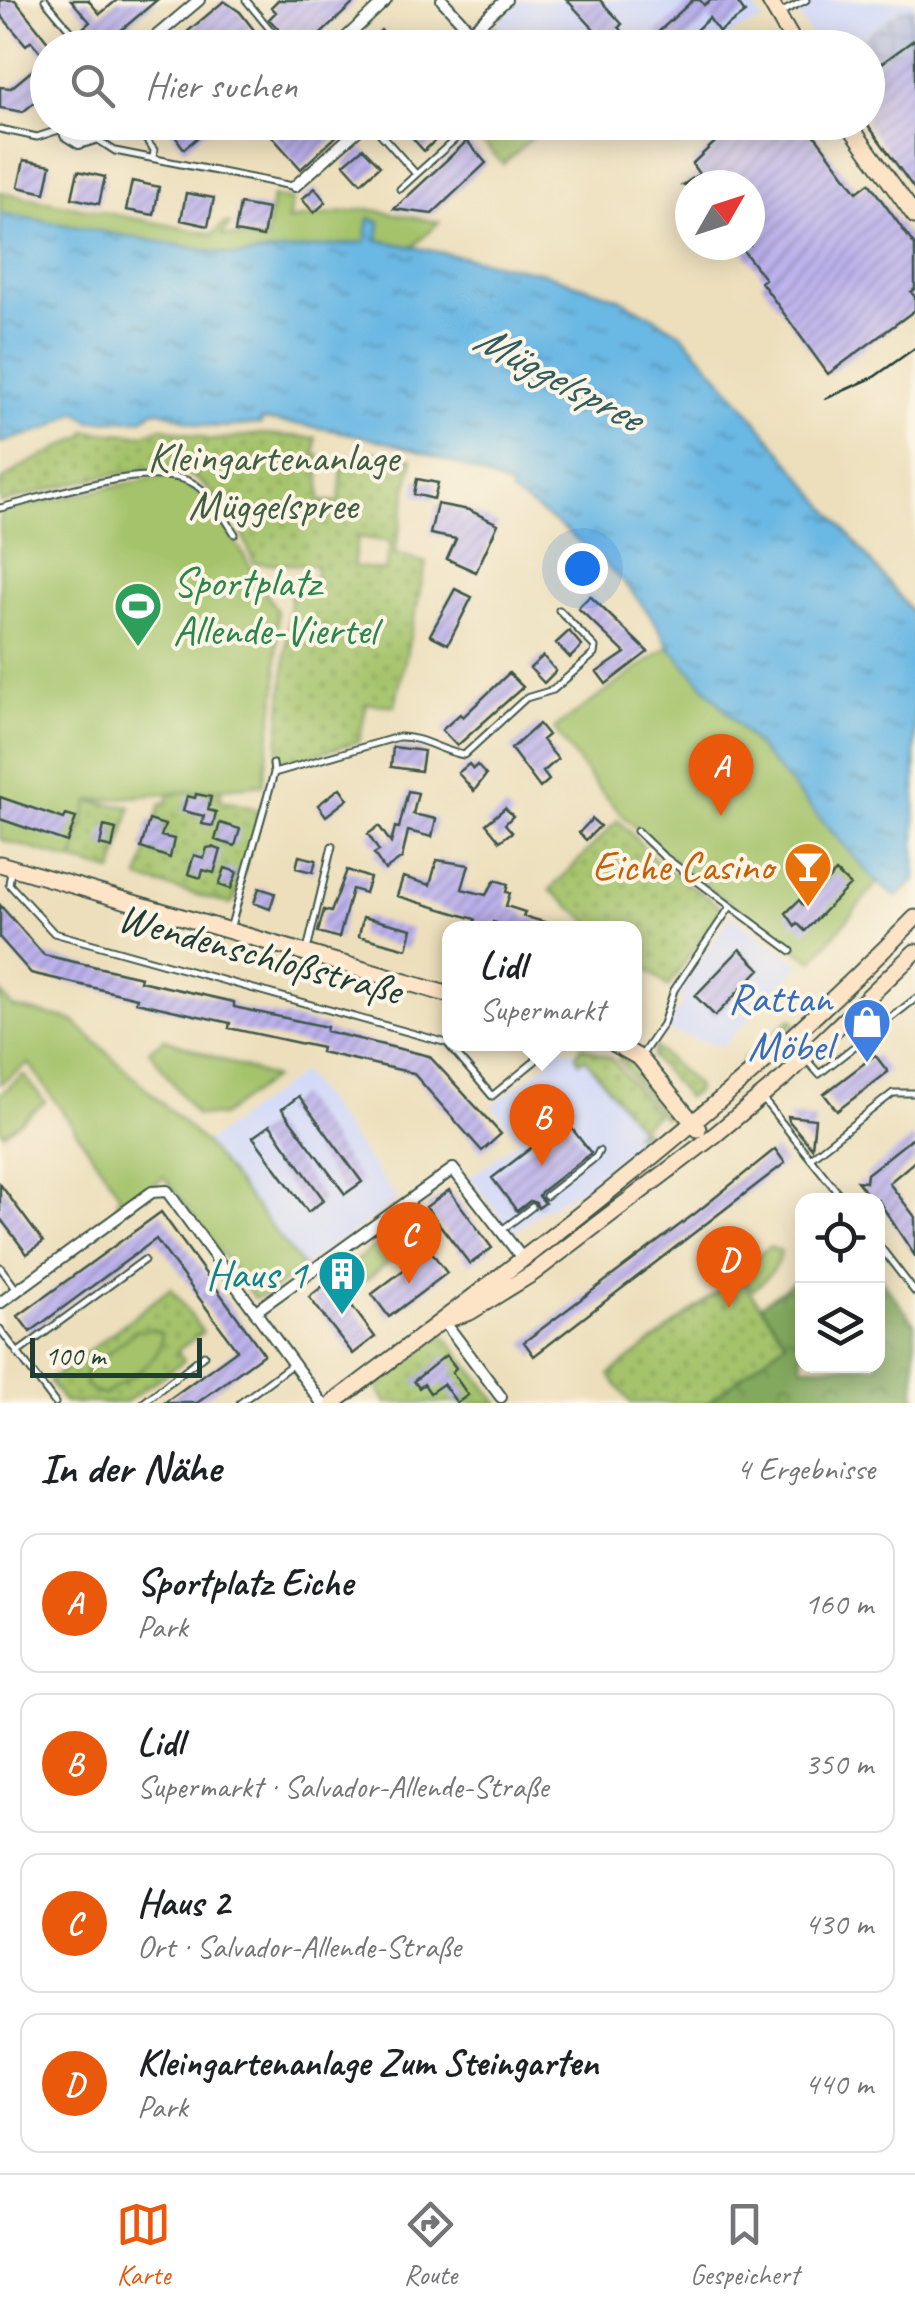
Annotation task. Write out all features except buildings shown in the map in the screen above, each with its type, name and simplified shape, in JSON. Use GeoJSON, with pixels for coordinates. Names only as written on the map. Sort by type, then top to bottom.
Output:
{"type":"FeatureCollection","features":[{"type":"Feature","properties":{"kind":"main road"},"geometry":{"type":"LineString","coordinates":[[773,7],[786,30]]}},
{"type":"Feature","properties":{"kind":"main road"},"geometry":{"type":"LineString","coordinates":[[860,140],[915,216]]}},
{"type":"Feature","properties":{"kind":"main road","name":"Wendenschloßstraße"},"geometry":{"type":"LineString","coordinates":[[6,866],[442,993]]}},
{"type":"Feature","properties":{"kind":"main road"},"geometry":{"type":"LineString","coordinates":[[333,1403],[692,1123],[790,1040],[910,923]]}},
{"type":"Feature","properties":{"kind":"main road"},"geometry":{"type":"LineString","coordinates":[[443,1320],[470,1312],[533,1273],[706,1140],[806,1058],[915,952]]}},
{"type":"Feature","properties":{"kind":"main road"},"geometry":{"type":"LineString","coordinates":[[627,1051],[640,1058],[706,1140]]}},
{"type":"Feature","properties":{"kind":"street"},"geometry":{"type":"LineString","coordinates":[[164,30],[200,0]]}},
{"type":"Feature","properties":{"kind":"street"},"geometry":{"type":"LineString","coordinates":[[358,30],[375,17],[386,0]]}},
{"type":"Feature","properties":{"kind":"street"},"geometry":{"type":"LineString","coordinates":[[442,0],[469,30]]}},
{"type":"Feature","properties":{"kind":"street"},"geometry":{"type":"LineString","coordinates":[[473,30],[506,0]]}},
{"type":"Feature","properties":{"kind":"street"},"geometry":{"type":"LineString","coordinates":[[295,186],[348,140]]}},
{"type":"Feature","properties":{"kind":"street"},"geometry":{"type":"LineString","coordinates":[[256,1311],[453,1170],[522,1258]]}},
{"type":"Feature","properties":{"kind":"street"},"geometry":{"type":"LineString","coordinates":[[0,1303],[158,1190],[168,1191],[322,1403]]}},
{"type":"Feature","properties":{"kind":"street"},"geometry":{"type":"LineString","coordinates":[[443,1320],[502,1400]]}},
{"type":"Feature","properties":{"kind":"lane"},"geometry":{"type":"LineString","coordinates":[[45,0],[70,30]]}},
{"type":"Feature","properties":{"kind":"lane"},"geometry":{"type":"LineString","coordinates":[[246,0],[270,30]]}},
{"type":"Feature","properties":{"kind":"lane"},"geometry":{"type":"LineString","coordinates":[[773,7],[806,0]]}},
{"type":"Feature","properties":{"kind":"lane"},"geometry":{"type":"LineString","coordinates":[[0,129],[30,135]]}},
{"type":"Feature","properties":{"kind":"lane"},"geometry":{"type":"LineString","coordinates":[[98,140],[115,150],[295,186]]}},
{"type":"Feature","properties":{"kind":"lane"},"geometry":{"type":"LineString","coordinates":[[146,140],[154,150],[153,158]]}},
{"type":"Feature","properties":{"kind":"lane"},"geometry":{"type":"LineString","coordinates":[[385,140],[416,174]]}},
{"type":"Feature","properties":{"kind":"lane"},"geometry":{"type":"LineString","coordinates":[[400,189],[454,140]]}},
{"type":"Feature","properties":{"kind":"lane"},"geometry":{"type":"LineString","coordinates":[[0,508],[136,476],[172,474],[200,488],[221,511],[234,534]]}},
{"type":"Feature","properties":{"kind":"lane"},"geometry":{"type":"LineString","coordinates":[[273,764],[274,773],[413,736],[444,752],[464,755],[526,698],[553,690],[594,654],[595,647],[559,610]]}},
{"type":"Feature","properties":{"kind":"lane","name":"Wendenschloßstraße"},"geometry":{"type":"LineString","coordinates":[[230,932],[274,773]]}},
{"type":"Feature","properties":{"kind":"lane"},"geometry":{"type":"LineString","coordinates":[[636,830],[662,855],[791,951]]}},
{"type":"Feature","properties":{"kind":"lane"},"geometry":{"type":"LineString","coordinates":[[306,954],[332,846]]}},
{"type":"Feature","properties":{"kind":"lane","name":"Wendenschloßstraße"},"geometry":{"type":"LineString","coordinates":[[6,866],[10,884],[54,933],[442,1042]]}},
{"type":"Feature","properties":{"kind":"lane"},"geometry":{"type":"LineString","coordinates":[[640,1058],[664,1024],[674,990],[730,907]]}},
{"type":"Feature","properties":{"kind":"lane"},"geometry":{"type":"LineString","coordinates":[[790,1040],[819,1074],[915,999]]}},
{"type":"Feature","properties":{"kind":"lane","name":"Wendenschloßstraße"},"geometry":{"type":"LineString","coordinates":[[454,1051],[492,1096],[535,1061],[538,1051]]}},
{"type":"Feature","properties":{"kind":"lane"},"geometry":{"type":"LineString","coordinates":[[810,1158],[893,1093],[915,1093]]}},
{"type":"Feature","properties":{"kind":"lane"},"geometry":{"type":"LineString","coordinates":[[761,1097],[838,1193]]}},
{"type":"Feature","properties":{"kind":"lane"},"geometry":{"type":"LineString","coordinates":[[546,1196],[599,1151]]}},
{"type":"Feature","properties":{"kind":"lane"},"geometry":{"type":"LineString","coordinates":[[501,1231],[532,1207]]}},
{"type":"Feature","properties":{"kind":"lane"},"geometry":{"type":"LineString","coordinates":[[885,1253],[915,1292]]}},
{"type":"Feature","properties":{"kind":"lane"},"geometry":{"type":"LineString","coordinates":[[522,1258],[533,1273]]}},
{"type":"Feature","properties":{"kind":"lane"},"geometry":{"type":"LineString","coordinates":[[17,1352],[144,1260]]}},
{"type":"Feature","properties":{"kind":"lane"},"geometry":{"type":"LineString","coordinates":[[0,1267],[17,1290]]}},
{"type":"Feature","properties":{"kind":"lane"},"geometry":{"type":"LineString","coordinates":[[0,1329],[55,1403]]}},
{"type":"Feature","properties":{"kind":"lane"},"geometry":{"type":"LineString","coordinates":[[143,1403],[204,1356]]}},
{"type":"Feature","properties":{"kind":"lane"},"geometry":{"type":"LineString","coordinates":[[240,1403],[294,1363]]}},
{"type":"Feature","properties":{"kind":"shaded area"},"geometry":{"type":"Polygon","coordinates":[[[522,0],[750,0],[763,21],[738,30],[498,30],[494,26],[522,0]]]}},
{"type":"Feature","properties":{"kind":"shaded area"},"geometry":{"type":"Polygon","coordinates":[[[789,0],[915,0],[915,7],[899,9],[871,30],[808,30],[789,0]]]}},
{"type":"Feature","properties":{"kind":"shaded area"},"geometry":{"type":"Polygon","coordinates":[[[915,7],[915,190],[878,140],[885,140],[885,30],[873,30],[900,9],[915,7]]]}},
{"type":"Feature","properties":{"kind":"shaded area"},"geometry":{"type":"Polygon","coordinates":[[[731,915],[802,964],[722,1047],[665,1030],[684,1000],[677,994],[731,915]]]}},
{"type":"Feature","properties":{"kind":"shaded area"},"geometry":{"type":"Polygon","coordinates":[[[550,1051],[574,1051],[596,1058],[649,1119],[641,1126],[648,1135],[584,1187],[542,1210],[513,1233],[467,1173],[475,1174],[519,1140],[492,1105],[548,1063],[550,1051]]]}},
{"type":"Feature","properties":{"kind":"shaded area"},"geometry":{"type":"Polygon","coordinates":[[[302,1072],[398,1200],[303,1267],[205,1143],[302,1072]]]}},
{"type":"Feature","properties":{"kind":"green space"},"geometry":{"type":"Polygon","coordinates":[[[481,140],[530,140],[503,164],[481,140]]]}},
{"type":"Feature","properties":{"kind":"green space"},"geometry":{"type":"Polygon","coordinates":[[[0,192],[213,234],[225,223],[230,224],[222,235],[266,241],[272,197],[292,200],[288,220],[368,209],[439,222],[413,247],[377,240],[370,219],[365,242],[237,256],[0,213],[0,192]]]}},
{"type":"Feature","properties":{"kind":"green space","name":"Kleingartenanlage Müggelspree"},"geometry":{"type":"Polygon","coordinates":[[[161,427],[206,441],[262,434],[316,438],[320,501],[339,502],[343,457],[370,459],[374,452],[413,459],[395,553],[426,563],[395,706],[367,703],[359,741],[284,764],[277,760],[291,591],[296,584],[315,584],[316,565],[254,563],[239,524],[234,523],[234,505],[221,505],[197,479],[174,471],[126,472],[0,503],[0,482],[21,467],[84,436],[86,431],[143,435],[161,427]],[[358,537],[353,566],[385,571],[391,542],[358,537]]]}},
{"type":"Feature","properties":{"kind":"green space","name":"Sportplatz Allende-Viertel"},"geometry":{"type":"Polygon","coordinates":[[[168,475],[200,492],[219,514],[277,611],[277,687],[263,784],[89,801],[73,861],[0,839],[0,511],[168,475]]]}},
{"type":"Feature","properties":{"kind":"green space"},"geometry":{"type":"Polygon","coordinates":[[[669,646],[877,883],[813,961],[704,885],[651,842],[599,789],[554,729],[669,646]]]}},
{"type":"Feature","properties":{"kind":"green space"},"geometry":{"type":"Polygon","coordinates":[[[222,788],[220,800],[261,810],[235,899],[230,904],[139,879],[160,805],[168,801],[169,794],[222,788]]]}},
{"type":"Feature","properties":{"kind":"green space"},"geometry":{"type":"Polygon","coordinates":[[[89,801],[131,807],[113,872],[73,861],[89,801]]]}},
{"type":"Feature","properties":{"kind":"green space"},"geometry":{"type":"Polygon","coordinates":[[[618,820],[658,862],[722,908],[668,987],[642,965],[642,921],[588,921],[550,890],[618,820]]]}},
{"type":"Feature","properties":{"kind":"green space"},"geometry":{"type":"Polygon","coordinates":[[[0,992],[12,1007],[72,1020],[205,1143],[303,1267],[264,1296],[254,1298],[164,1177],[125,1206],[116,1207],[119,1193],[29,1063],[0,1084],[0,992]]]}},
{"type":"Feature","properties":{"kind":"green space"},"geometry":{"type":"Polygon","coordinates":[[[791,1019],[795,1023],[737,1074],[744,1058],[791,1019]]]}},
{"type":"Feature","properties":{"kind":"green space"},"geometry":{"type":"Polygon","coordinates":[[[165,1039],[273,1078],[221,1116],[196,1115],[149,1050],[165,1039]]]}},
{"type":"Feature","properties":{"kind":"green space"},"geometry":{"type":"Polygon","coordinates":[[[655,1047],[696,1085],[697,1090],[687,1098],[652,1057],[655,1047]]]}},
{"type":"Feature","properties":{"kind":"green space"},"geometry":{"type":"Polygon","coordinates":[[[579,1051],[594,1051],[612,1059],[656,1114],[641,1126],[647,1134],[634,1134],[640,1129],[585,1058],[579,1062],[579,1051]]]}},
{"type":"Feature","properties":{"kind":"green space"},"geometry":{"type":"Polygon","coordinates":[[[621,1055],[639,1071],[667,1108],[671,1114],[668,1118],[663,1117],[618,1059],[621,1055]]]}},
{"type":"Feature","properties":{"kind":"green space"},"geometry":{"type":"Polygon","coordinates":[[[24,1075],[45,1102],[4,1133],[0,1129],[0,1094],[24,1075]]]}},
{"type":"Feature","properties":{"kind":"green space"},"geometry":{"type":"Polygon","coordinates":[[[406,1222],[419,1239],[402,1251],[389,1235],[406,1222]]]}},
{"type":"Feature","properties":{"kind":"green space"},"geometry":{"type":"Polygon","coordinates":[[[377,1244],[390,1261],[365,1281],[352,1264],[377,1244]]]}},
{"type":"Feature","properties":{"kind":"green space"},"geometry":{"type":"Polygon","coordinates":[[[769,1247],[781,1251],[780,1257],[753,1290],[738,1271],[769,1247]]]}},
{"type":"Feature","properties":{"kind":"green space"},"geometry":{"type":"Polygon","coordinates":[[[738,1276],[787,1341],[707,1403],[631,1403],[609,1375],[738,1276]]]}},
{"type":"Feature","properties":{"kind":"green space"},"geometry":{"type":"Polygon","coordinates":[[[795,1281],[795,1373],[885,1373],[885,1284],[915,1324],[915,1403],[707,1403],[786,1341],[761,1305],[795,1281]]]}},
{"type":"Feature","properties":{"kind":"green space"},"geometry":{"type":"Polygon","coordinates":[[[171,1288],[203,1332],[177,1351],[184,1361],[124,1403],[65,1403],[49,1381],[171,1288]]]}},
{"type":"Feature","properties":{"kind":"green space"},"geometry":{"type":"Polygon","coordinates":[[[151,1329],[161,1333],[161,1343],[150,1361],[104,1395],[89,1388],[85,1372],[135,1331],[151,1329]]]}},
{"type":"Feature","properties":{"kind":"green space"},"geometry":{"type":"Polygon","coordinates":[[[445,1336],[498,1403],[386,1403],[376,1385],[437,1338],[445,1336]]]}},
{"type":"Feature","properties":{"kind":"water","name":"Müggelspree"},"geometry":{"type":"Polygon","coordinates":[[[0,213],[237,256],[365,242],[369,219],[380,221],[378,240],[544,273],[619,298],[681,333],[915,616],[915,881],[897,897],[877,883],[669,646],[620,579],[579,541],[510,493],[512,489],[452,462],[358,435],[261,420],[261,424],[210,426],[155,410],[142,419],[90,421],[77,411],[49,428],[0,443],[0,213]]]}},
{"type":"Feature","properties":{"kind":"tram line"},"geometry":{"type":"LineString","coordinates":[[825,399],[874,377],[915,348]]}},
{"type":"Feature","properties":{"kind":"place","name":"Sportplatz Allende-Viertel"},"geometry":{"type":"Point","coordinates":[138,648]}},
{"type":"Feature","properties":{"kind":"place","name":"Sportplatz Eiche"},"geometry":{"type":"Point","coordinates":[721,816]}},
{"type":"Feature","properties":{"kind":"place","name":"Eiche Casino"},"geometry":{"type":"Point","coordinates":[808,908]}},
{"type":"Feature","properties":{"kind":"place","name":"Rattan Möbel"},"geometry":{"type":"Point","coordinates":[867,1064]}},
{"type":"Feature","properties":{"kind":"place","name":"Lidl"},"geometry":{"type":"Point","coordinates":[542,1166]}},
{"type":"Feature","properties":{"kind":"place","name":"Haus 2"},"geometry":{"type":"Point","coordinates":[409,1284]}},
{"type":"Feature","properties":{"kind":"place","name":"Kleingartenanlage Zum Steingarten"},"geometry":{"type":"Point","coordinates":[729,1308]}},
{"type":"Feature","properties":{"kind":"place","name":"Haus 1"},"geometry":{"type":"Point","coordinates":[342,1316]}}]}
